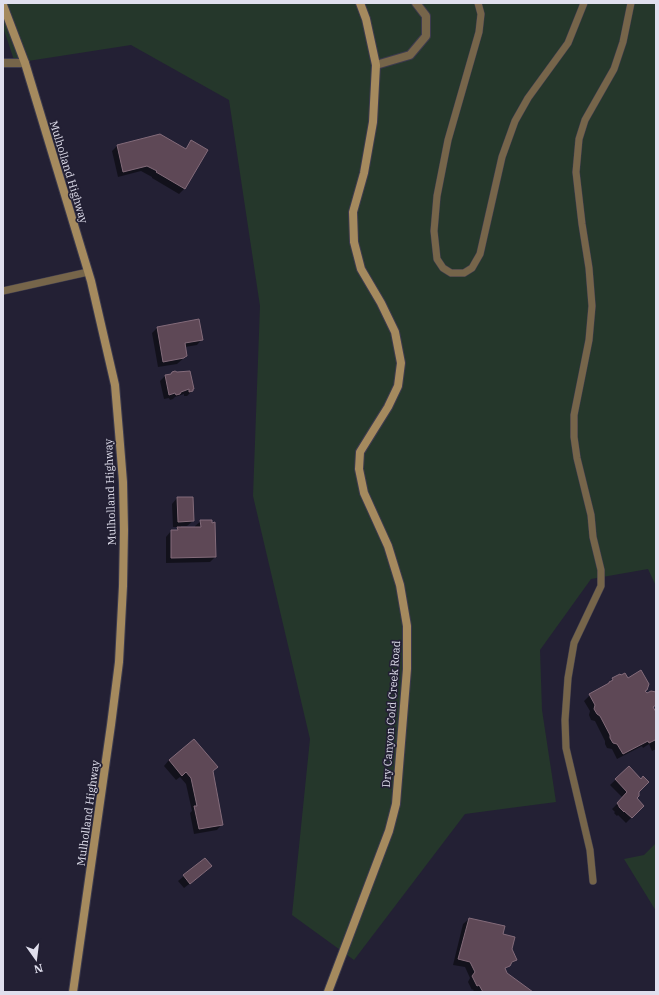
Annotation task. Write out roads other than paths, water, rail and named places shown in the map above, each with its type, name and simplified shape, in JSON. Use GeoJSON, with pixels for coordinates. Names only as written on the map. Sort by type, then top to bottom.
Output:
{"type":"FeatureCollection","features":[{"type":"Feature","properties":{"kind":"street","name":"Dry Canyon Cold Creek Road"},"geometry":{"type":"LineString","coordinates":[[328,992],[389,831],[396,804],[407,669],[407,626],[400,585],[388,546],[364,493],[359,469],[360,452],[388,407],[398,386],[401,363],[395,332],[381,303],[361,269],[354,242],[353,212],[364,173],[372,122],[376,66],[366,19],[360,3]]}},
{"type":"Feature","properties":{"kind":"street"},"geometry":{"type":"LineString","coordinates":[[376,66],[410,55],[426,36],[426,16],[416,3]]}},
{"type":"Feature","properties":{"kind":"street","name":"Mulholland Highway"},"geometry":{"type":"LineString","coordinates":[[3,5],[25,63],[88,272],[107,347],[115,384],[123,482],[123,586],[118,662],[111,725],[73,992]]}},
{"type":"Feature","properties":{"kind":"street"},"geometry":{"type":"LineString","coordinates":[[3,63],[25,63]]}},
{"type":"Feature","properties":{"kind":"lane"},"geometry":{"type":"LineString","coordinates":[[478,3],[481,14],[479,32],[448,140],[437,196],[434,232],[437,259],[443,268],[451,273],[464,273],[472,268],[480,254],[502,157],[515,121],[528,98],[568,43],[584,3]]}},
{"type":"Feature","properties":{"kind":"lane"},"geometry":{"type":"LineString","coordinates":[[593,881],[590,850],[566,748],[565,720],[568,678],[574,643],[601,586],[601,570],[593,537],[591,516],[577,458],[574,438],[574,415],[589,340],[592,306],[589,268],[576,172],[579,139],[585,120],[614,69],[624,42],[631,3]]}},
{"type":"Feature","properties":{"kind":"lane"},"geometry":{"type":"LineString","coordinates":[[3,291],[88,272]]}}]}
